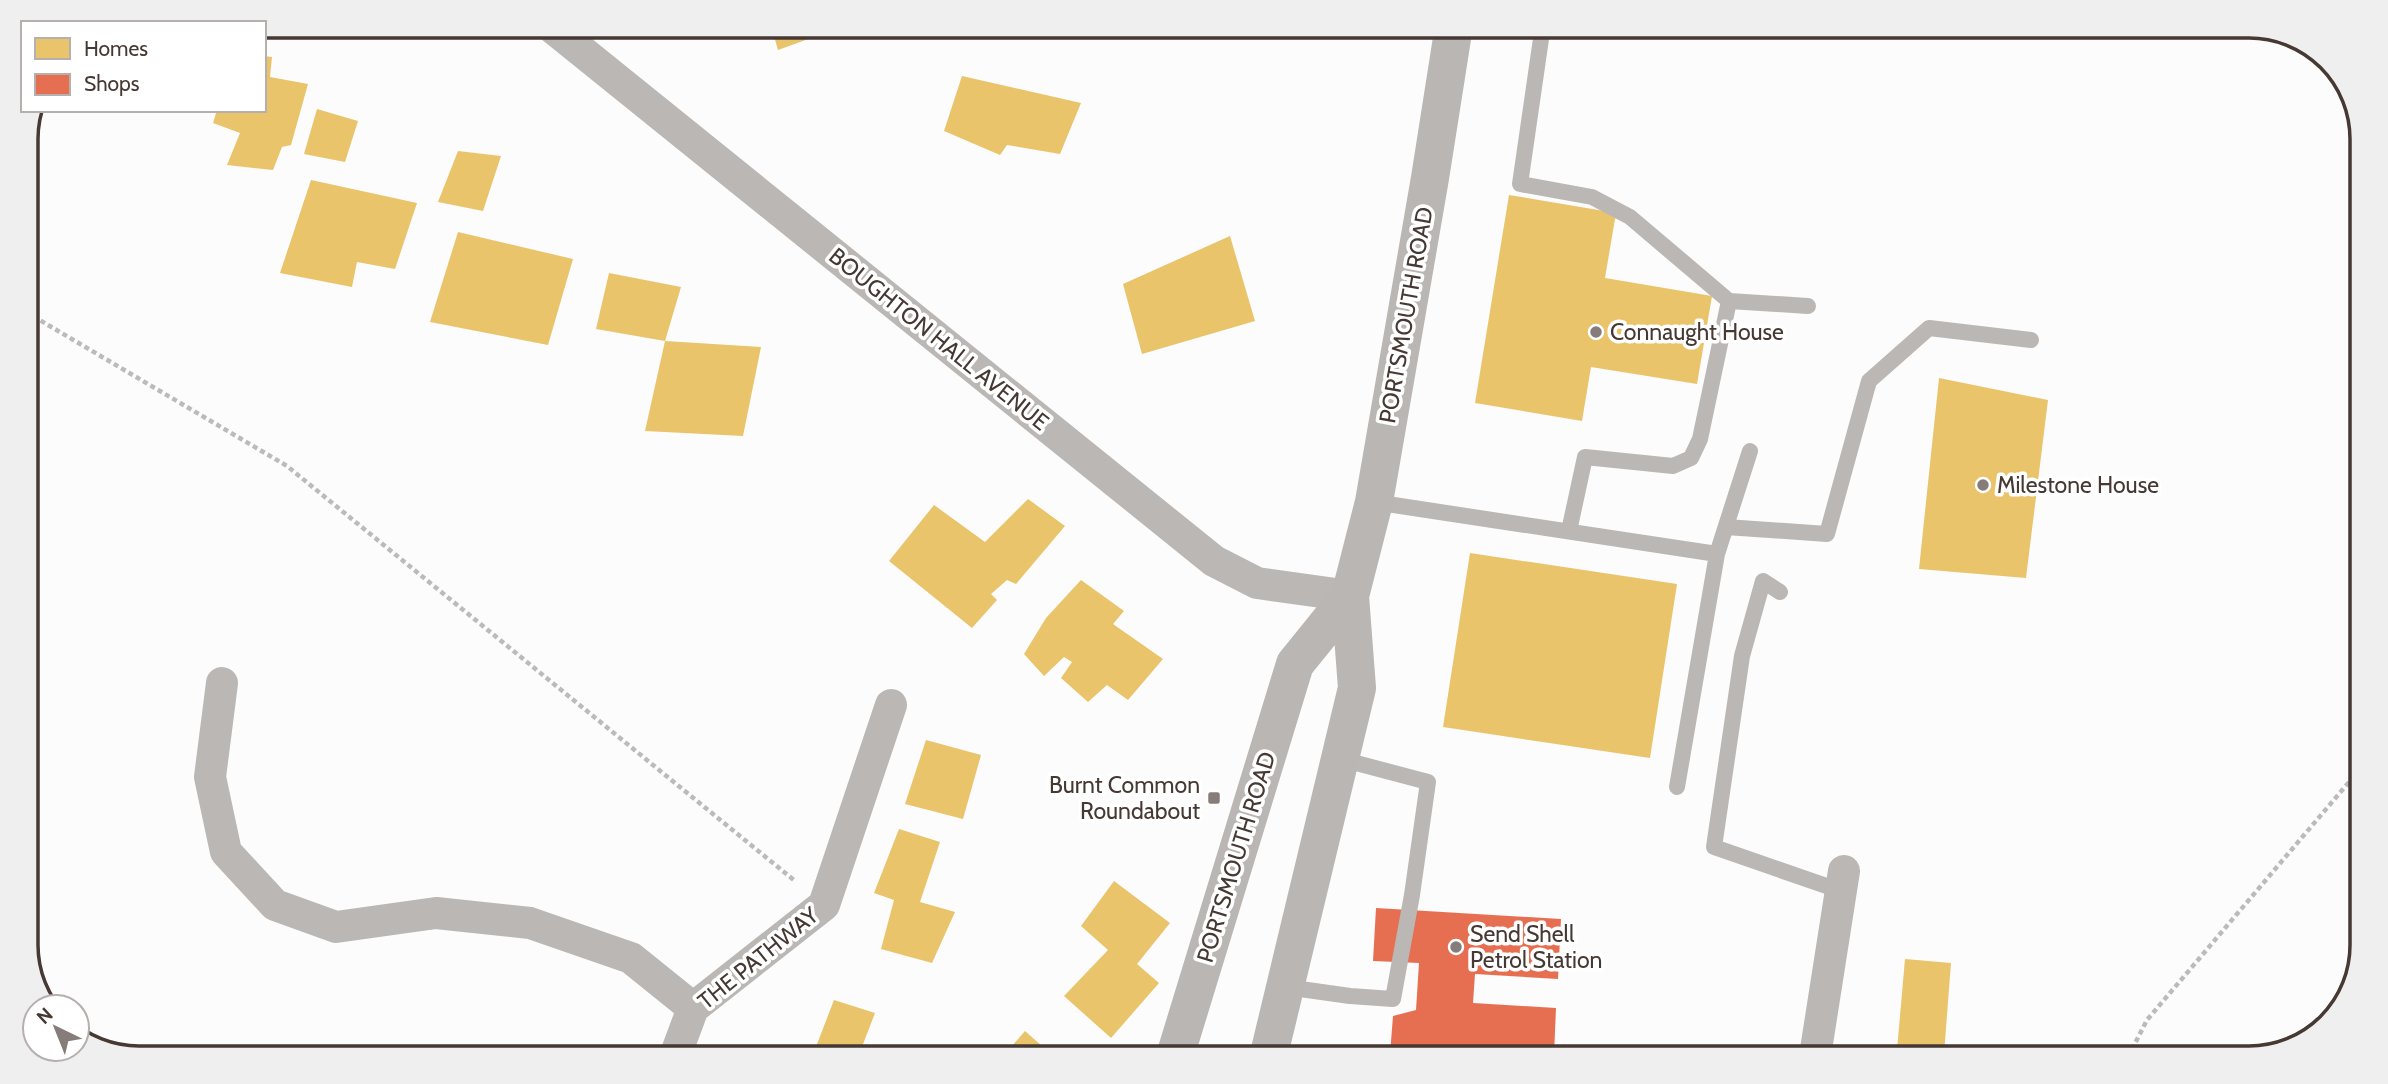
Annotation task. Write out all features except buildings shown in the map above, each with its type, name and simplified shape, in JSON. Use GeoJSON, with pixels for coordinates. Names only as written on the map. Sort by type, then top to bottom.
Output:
{"type":"FeatureCollection","features":[{"type":"Feature","properties":{"kind":"main road","name":"PORTSMOUTH ROAD"},"geometry":{"type":"LineString","coordinates":[[1271,1046],[1357,688],[1350,596],[1374,502],[1452,39]]}},
{"type":"Feature","properties":{"kind":"main road","name":"PORTSMOUTH ROAD"},"geometry":{"type":"LineString","coordinates":[[1178,1046],[1296,664],[1350,596]]}},
{"type":"Feature","properties":{"kind":"street","name":"BOUGHTON HALL AVENUE"},"geometry":{"type":"LineString","coordinates":[[567,39],[1214,561],[1257,583],[1350,596]]}},
{"type":"Feature","properties":{"kind":"street"},"geometry":{"type":"LineString","coordinates":[[222,683],[211,777],[226,852],[275,905],[336,927],[436,913],[530,923],[631,958],[693,1008]]}},
{"type":"Feature","properties":{"kind":"street","name":"THE PATHWAY"},"geometry":{"type":"LineString","coordinates":[[679,1046],[693,1008],[824,905],[891,705]]}},
{"type":"Feature","properties":{"kind":"street"},"geometry":{"type":"LineString","coordinates":[[1817,1046],[1842,881]]}},
{"type":"Feature","properties":{"kind":"lane"},"geometry":{"type":"LineString","coordinates":[[1541,39],[1520,184],[1592,197],[1630,217],[1729,301],[1808,306]]}},
{"type":"Feature","properties":{"kind":"lane"},"geometry":{"type":"LineString","coordinates":[[1569,531],[1585,457],[1674,466],[1690,458],[1700,439],[1729,301]]}},
{"type":"Feature","properties":{"kind":"lane"},"geometry":{"type":"LineString","coordinates":[[1726,527],[1827,534],[1869,381],[1929,328],[2031,341]]}},
{"type":"Feature","properties":{"kind":"lane"},"geometry":{"type":"LineString","coordinates":[[1677,787],[1717,554],[1749,451]]}},
{"type":"Feature","properties":{"kind":"lane"},"geometry":{"type":"LineString","coordinates":[[1374,502],[1717,554]]}},
{"type":"Feature","properties":{"kind":"lane"},"geometry":{"type":"LineString","coordinates":[[1780,592],[1763,581],[1742,656],[1714,847],[1842,881]]}},
{"type":"Feature","properties":{"kind":"lane"},"geometry":{"type":"LineString","coordinates":[[1286,987],[1393,999],[1412,895],[1428,782],[1341,760]]}},
{"type":"Feature","properties":{"kind":"path"},"geometry":{"type":"LineString","coordinates":[[39,320],[288,466],[824,905]]}},
{"type":"Feature","properties":{"kind":"path"},"geometry":{"type":"LineString","coordinates":[[2133,1046],[2147,1020],[2350,781]]}},
{"type":"Feature","properties":{"kind":"place","name":"Connaught House"},"geometry":{"type":"Point","coordinates":[1596,332]}},
{"type":"Feature","properties":{"kind":"place","name":"Milestone House"},"geometry":{"type":"Point","coordinates":[1983,485]}},
{"type":"Feature","properties":{"kind":"place","name":"Burnt Common Roundabout"},"geometry":{"type":"Point","coordinates":[1214,798]}},
{"type":"Feature","properties":{"kind":"place","name":"Send Shell Petrol Station"},"geometry":{"type":"Point","coordinates":[1456,947]}}]}
